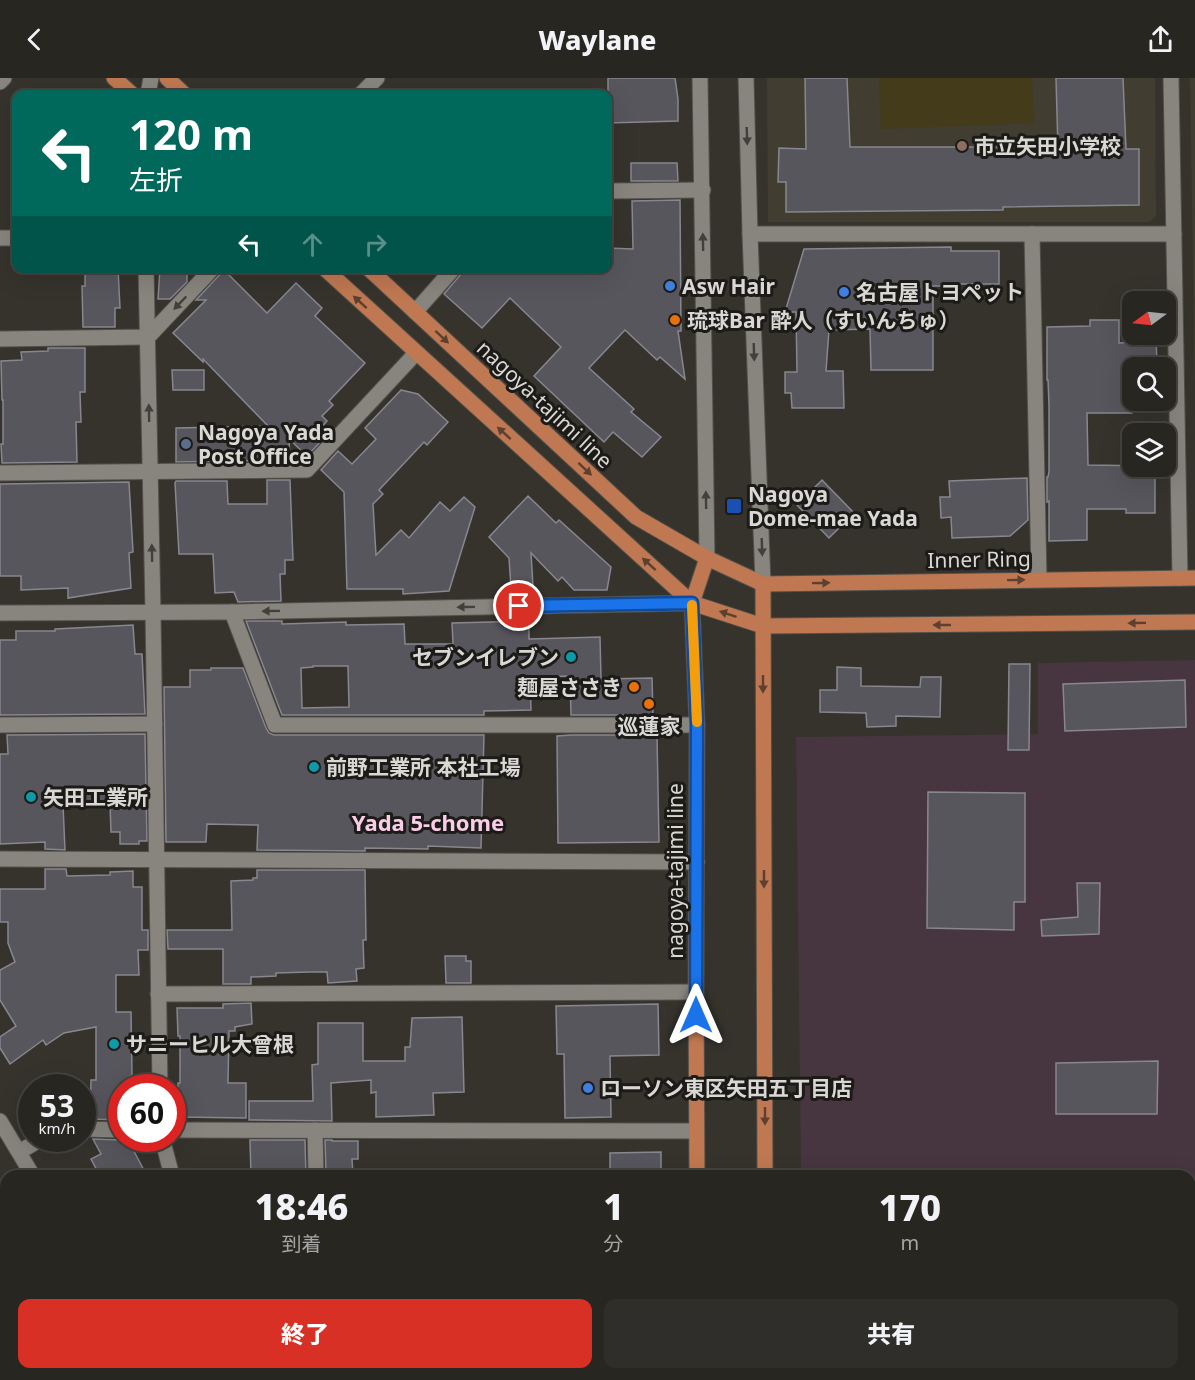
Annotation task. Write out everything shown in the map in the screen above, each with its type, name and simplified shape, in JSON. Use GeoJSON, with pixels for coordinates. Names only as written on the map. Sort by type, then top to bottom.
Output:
{"type":"FeatureCollection","features":[{"type":"Feature","properties":{"kind":"main road"},"geometry":{"type":"LineString","coordinates":[[114,78],[128,90]]}},
{"type":"Feature","properties":{"kind":"main road"},"geometry":{"type":"LineString","coordinates":[[167,78],[180,90]]}},
{"type":"Feature","properties":{"kind":"main road"},"geometry":{"type":"LineString","coordinates":[[329,273],[692,603],[763,626],[1195,622]]}},
{"type":"Feature","properties":{"kind":"main road","name":"nagoya-tajimi line"},"geometry":{"type":"LineString","coordinates":[[373,273],[636,517],[707,558],[763,584]]}},
{"type":"Feature","properties":{"kind":"main road"},"geometry":{"type":"LineString","coordinates":[[692,603],[707,558]]}},
{"type":"Feature","properties":{"kind":"main road","name":"Inner Ring"},"geometry":{"type":"LineString","coordinates":[[763,584],[1188,578]]}},
{"type":"Feature","properties":{"kind":"main road"},"geometry":{"type":"LineString","coordinates":[[763,584],[765,1170]]}},
{"type":"Feature","properties":{"kind":"main road","name":"nagoya-tajimi line"},"geometry":{"type":"LineString","coordinates":[[692,603],[697,725],[697,1170]]}},
{"type":"Feature","properties":{"kind":"street"},"geometry":{"type":"LineString","coordinates":[[0,82],[4,78]]}},
{"type":"Feature","properties":{"kind":"street"},"geometry":{"type":"LineString","coordinates":[[366,90],[377,78]]}},
{"type":"Feature","properties":{"kind":"street"},"geometry":{"type":"LineString","coordinates":[[700,78],[707,558]]}},
{"type":"Feature","properties":{"kind":"street"},"geometry":{"type":"LineString","coordinates":[[746,78],[763,584]]}},
{"type":"Feature","properties":{"kind":"street"},"geometry":{"type":"LineString","coordinates":[[1172,78],[1174,234],[1188,578]]}},
{"type":"Feature","properties":{"kind":"street"},"geometry":{"type":"LineString","coordinates":[[612,191],[703,190]]}},
{"type":"Feature","properties":{"kind":"street"},"geometry":{"type":"LineString","coordinates":[[750,234],[1174,234]]}},
{"type":"Feature","properties":{"kind":"street"},"geometry":{"type":"LineString","coordinates":[[1032,234],[1039,579]]}},
{"type":"Feature","properties":{"kind":"street"},"geometry":{"type":"LineString","coordinates":[[146,273],[160,1074]]}},
{"type":"Feature","properties":{"kind":"street"},"geometry":{"type":"LineString","coordinates":[[0,339],[148,337],[208,273]]}},
{"type":"Feature","properties":{"kind":"street"},"geometry":{"type":"LineString","coordinates":[[415,312],[450,273]]}},
{"type":"Feature","properties":{"kind":"street"},"geometry":{"type":"LineString","coordinates":[[0,473],[308,470],[416,353]]}},
{"type":"Feature","properties":{"kind":"street"},"geometry":{"type":"LineString","coordinates":[[0,613],[232,612],[692,603]]}},
{"type":"Feature","properties":{"kind":"street"},"geometry":{"type":"LineString","coordinates":[[232,612],[275,725],[697,725]]}},
{"type":"Feature","properties":{"kind":"street"},"geometry":{"type":"LineString","coordinates":[[0,725],[155,724]]}},
{"type":"Feature","properties":{"kind":"street"},"geometry":{"type":"LineString","coordinates":[[0,859],[697,862]]}},
{"type":"Feature","properties":{"kind":"street"},"geometry":{"type":"LineString","coordinates":[[158,994],[696,992]]}},
{"type":"Feature","properties":{"kind":"street"},"geometry":{"type":"LineString","coordinates":[[0,1121],[18,1150]]}},
{"type":"Feature","properties":{"kind":"street"},"geometry":{"type":"LineString","coordinates":[[186,1130],[696,1131]]}},
{"type":"Feature","properties":{"kind":"street"},"geometry":{"type":"LineString","coordinates":[[315,1130],[316,1170]]}},
{"type":"Feature","properties":{"kind":"street"},"geometry":{"type":"LineString","coordinates":[[19,1152],[30,1170]]}},
{"type":"Feature","properties":{"kind":"street"},"geometry":{"type":"LineString","coordinates":[[166,1152],[170,1170]]}},
{"type":"Feature","properties":{"kind":"shaded area","name":"市立矢田小学校"},"geometry":{"type":"Polygon","coordinates":[[[767,78],[1155,78],[1156,215],[1150,222],[768,222],[767,78]]]}},
{"type":"Feature","properties":{"kind":"shaded area"},"geometry":{"type":"Polygon","coordinates":[[[1190,78],[1195,78],[1195,391],[1190,78]]]}},
{"type":"Feature","properties":{"kind":"shaded area"},"geometry":{"type":"Polygon","coordinates":[[[1195,660],[1195,1170],[801,1170],[796,737],[1038,734],[1038,663],[1195,660]]]}},
{"type":"Feature","properties":{"kind":"sand"},"geometry":{"type":"Polygon","coordinates":[[[879,78],[1032,78],[1034,123],[881,129],[879,78]]]}},
{"type":"Feature","properties":{"kind":"building"},"geometry":{"type":"Polygon","coordinates":[[[608,78],[675,78],[678,121],[612,123],[612,90],[608,90],[608,78]]]}},
{"type":"Feature","properties":{"kind":"building"},"geometry":{"type":"Polygon","coordinates":[[[805,78],[847,78],[850,147],[1002,147],[1002,151],[1058,150],[1056,78],[1123,78],[1126,149],[1139,149],[1139,205],[1003,207],[1003,210],[786,212],[786,182],[778,182],[779,148],[806,149],[805,78]]]}},
{"type":"Feature","properties":{"kind":"building"},"geometry":{"type":"Polygon","coordinates":[[[631,163],[677,163],[678,181],[631,181],[631,163]]]}},
{"type":"Feature","properties":{"kind":"building"},"geometry":{"type":"Polygon","coordinates":[[[680,200],[681,331],[678,331],[685,379],[660,357],[657,360],[625,330],[589,368],[634,409],[631,412],[661,437],[642,457],[613,432],[604,442],[534,376],[561,347],[510,298],[482,328],[444,294],[462,273],[612,273],[612,248],[633,249],[632,201],[680,200]]]}},
{"type":"Feature","properties":{"kind":"building"},"geometry":{"type":"Polygon","coordinates":[[[951,247],[951,251],[999,251],[999,284],[933,286],[933,370],[871,370],[870,329],[829,330],[826,371],[843,371],[844,408],[792,408],[791,393],[785,393],[785,372],[797,372],[796,312],[785,312],[804,249],[951,247]]]}},
{"type":"Feature","properties":{"kind":"building"},"geometry":{"type":"Polygon","coordinates":[[[85,273],[118,273],[120,308],[115,308],[115,327],[83,327],[82,286],[85,286],[85,273]]]}},
{"type":"Feature","properties":{"kind":"building"},"geometry":{"type":"Polygon","coordinates":[[[160,273],[187,273],[187,282],[170,299],[158,299],[160,273]]]}},
{"type":"Feature","properties":{"kind":"building"},"geometry":{"type":"Polygon","coordinates":[[[221,273],[227,273],[267,313],[296,283],[322,308],[315,316],[365,363],[329,401],[333,405],[322,416],[327,421],[318,431],[324,438],[307,456],[289,439],[290,460],[176,462],[176,428],[268,426],[203,359],[203,362],[173,333],[206,300],[196,300],[221,273]]]}},
{"type":"Feature","properties":{"kind":"building"},"geometry":{"type":"Polygon","coordinates":[[[1090,320],[1119,320],[1119,343],[1122,345],[1156,345],[1157,357],[1122,357],[1122,411],[1132,411],[1132,413],[1087,413],[1088,465],[1122,466],[1122,477],[1155,477],[1155,513],[1126,513],[1126,509],[1087,509],[1087,540],[1049,541],[1047,327],[1090,326],[1090,320]]]}},
{"type":"Feature","properties":{"kind":"building"},"geometry":{"type":"Polygon","coordinates":[[[48,348],[85,348],[85,392],[80,392],[81,422],[76,422],[77,462],[2,463],[1,361],[22,360],[21,352],[48,351],[48,348]]]}},
{"type":"Feature","properties":{"kind":"building"},"geometry":{"type":"Polygon","coordinates":[[[172,370],[204,370],[204,390],[173,390],[172,370]]]}},
{"type":"Feature","properties":{"kind":"building"},"geometry":{"type":"Polygon","coordinates":[[[401,390],[418,394],[448,422],[427,445],[424,442],[379,490],[383,494],[373,504],[376,555],[401,530],[409,538],[440,502],[450,511],[464,497],[475,507],[449,591],[403,594],[403,589],[347,589],[344,492],[321,470],[338,451],[352,464],[376,439],[365,428],[401,390]]]}},
{"type":"Feature","properties":{"kind":"building"},"geometry":{"type":"Polygon","coordinates":[[[1027,478],[1028,520],[1010,536],[952,538],[951,517],[941,518],[940,497],[950,497],[949,481],[1027,478]]]}},
{"type":"Feature","properties":{"kind":"building"},"geometry":{"type":"Polygon","coordinates":[[[267,480],[290,480],[293,560],[285,560],[285,574],[280,574],[281,601],[238,602],[234,592],[215,593],[213,554],[179,554],[175,483],[176,481],[227,481],[228,504],[267,504],[267,480]]]}},
{"type":"Feature","properties":{"kind":"building"},"geometry":{"type":"Polygon","coordinates":[[[822,480],[854,513],[829,538],[797,505],[822,480]]]}},
{"type":"Feature","properties":{"kind":"building"},"geometry":{"type":"Polygon","coordinates":[[[129,482],[133,552],[129,553],[131,588],[68,598],[68,588],[21,590],[21,576],[0,576],[0,484],[129,482]]]}},
{"type":"Feature","properties":{"kind":"building"},"geometry":{"type":"Polygon","coordinates":[[[528,496],[556,523],[559,520],[611,567],[607,590],[574,590],[562,577],[558,581],[531,553],[533,586],[511,587],[509,558],[489,537],[528,496]]]}},
{"type":"Feature","properties":{"kind":"building"},"geometry":{"type":"Polygon","coordinates":[[[246,621],[282,621],[282,624],[346,622],[346,625],[404,624],[405,644],[453,644],[452,623],[529,621],[529,639],[600,637],[601,679],[652,678],[653,715],[571,715],[570,676],[530,677],[531,710],[484,711],[484,715],[282,715],[246,621]],[[348,666],[301,668],[302,708],[349,707],[348,666]]]}},
{"type":"Feature","properties":{"kind":"building"},"geometry":{"type":"Polygon","coordinates":[[[133,625],[135,654],[142,654],[145,714],[0,715],[0,640],[16,640],[16,631],[55,631],[55,629],[133,625]]]}},
{"type":"Feature","properties":{"kind":"building"},"geometry":{"type":"Polygon","coordinates":[[[1009,664],[1030,664],[1029,750],[1008,750],[1009,664]]]}},
{"type":"Feature","properties":{"kind":"building"},"geometry":{"type":"Polygon","coordinates":[[[837,667],[861,668],[861,686],[920,687],[921,677],[941,677],[940,717],[896,716],[896,726],[867,727],[866,713],[820,712],[820,690],[837,690],[837,667]]]}},
{"type":"Feature","properties":{"kind":"building"},"geometry":{"type":"Polygon","coordinates":[[[211,668],[243,668],[266,728],[274,735],[484,735],[481,848],[428,846],[428,849],[365,848],[365,851],[257,850],[258,825],[207,824],[206,842],[166,842],[164,687],[190,687],[190,670],[211,670],[211,668]]]}},
{"type":"Feature","properties":{"kind":"building"},"geometry":{"type":"Polygon","coordinates":[[[1185,680],[1186,727],[1065,731],[1063,684],[1185,680]]]}},
{"type":"Feature","properties":{"kind":"building"},"geometry":{"type":"Polygon","coordinates":[[[145,734],[147,841],[139,841],[139,844],[120,844],[120,832],[111,832],[110,804],[63,805],[65,850],[45,849],[45,842],[0,844],[0,754],[8,754],[7,735],[145,734]]]}},
{"type":"Feature","properties":{"kind":"building"},"geometry":{"type":"Polygon","coordinates":[[[657,735],[659,842],[558,843],[557,736],[657,735]]]}},
{"type":"Feature","properties":{"kind":"building"},"geometry":{"type":"Polygon","coordinates":[[[928,792],[1025,793],[1025,902],[1014,902],[1014,930],[927,928],[928,792]]]}},
{"type":"Feature","properties":{"kind":"building"},"geometry":{"type":"Polygon","coordinates":[[[45,869],[66,869],[67,876],[110,875],[110,872],[133,871],[133,887],[142,887],[142,930],[148,930],[148,950],[138,950],[139,975],[116,975],[116,1012],[131,1012],[132,1074],[108,1074],[108,1120],[96,1119],[96,1027],[64,1033],[46,1045],[43,1040],[10,1064],[0,1048],[0,1037],[16,1026],[0,1000],[0,970],[15,962],[8,943],[8,922],[0,922],[0,889],[45,889],[45,869]]]}},
{"type":"Feature","properties":{"kind":"building"},"geometry":{"type":"Polygon","coordinates":[[[257,870],[365,870],[364,968],[356,969],[357,981],[328,983],[327,972],[309,972],[276,973],[276,976],[251,977],[251,984],[223,984],[223,949],[168,949],[167,930],[232,930],[231,881],[253,880],[257,878],[257,870]]]}},
{"type":"Feature","properties":{"kind":"building"},"geometry":{"type":"Polygon","coordinates":[[[1077,883],[1100,883],[1099,934],[1042,936],[1041,920],[1078,917],[1077,883]]]}},
{"type":"Feature","properties":{"kind":"building"},"geometry":{"type":"Polygon","coordinates":[[[445,956],[466,956],[466,961],[471,961],[471,983],[446,983],[445,956]]]}},
{"type":"Feature","properties":{"kind":"building"},"geometry":{"type":"Polygon","coordinates":[[[251,1003],[252,1024],[235,1027],[235,1031],[229,1031],[228,1083],[246,1083],[246,1118],[186,1117],[186,1074],[180,1074],[177,1008],[223,1008],[223,1004],[251,1003]]]}},
{"type":"Feature","properties":{"kind":"building"},"geometry":{"type":"Polygon","coordinates":[[[658,1004],[659,1055],[610,1056],[611,1117],[565,1118],[564,1054],[557,1054],[556,1006],[658,1004]]]}},
{"type":"Feature","properties":{"kind":"building"},"geometry":{"type":"Polygon","coordinates":[[[462,1017],[464,1092],[433,1093],[434,1115],[376,1117],[376,1092],[371,1093],[371,1080],[331,1083],[332,1121],[249,1120],[249,1101],[313,1101],[312,1065],[318,1064],[318,1023],[363,1023],[363,1061],[405,1061],[405,1047],[410,1047],[412,1018],[462,1017]]]}},
{"type":"Feature","properties":{"kind":"building"},"geometry":{"type":"Polygon","coordinates":[[[1158,1061],[1157,1114],[1056,1114],[1056,1063],[1158,1061]]]}},
{"type":"Feature","properties":{"kind":"building"},"geometry":{"type":"Polygon","coordinates":[[[96,1139],[108,1140],[108,1152],[134,1152],[144,1170],[97,1170],[91,1159],[101,1154],[96,1139]]]}},
{"type":"Feature","properties":{"kind":"building"},"geometry":{"type":"Polygon","coordinates":[[[250,1140],[305,1140],[306,1170],[251,1170],[250,1140]]]}},
{"type":"Feature","properties":{"kind":"building"},"geometry":{"type":"Polygon","coordinates":[[[325,1140],[358,1141],[358,1159],[352,1159],[353,1170],[326,1170],[325,1140]]]}},
{"type":"Feature","properties":{"kind":"building"},"geometry":{"type":"Polygon","coordinates":[[[661,1152],[661,1170],[610,1170],[610,1153],[661,1152]]]}},
{"type":"Feature","properties":{"kind":"slow traffic"},"geometry":{"type":"LineString","coordinates":[[692,605],[697,722]]}},
{"type":"Feature","properties":{"kind":"place","name":"市立矢田小学校"},"geometry":{"type":"Point","coordinates":[962,146]}},
{"type":"Feature","properties":{"kind":"place","name":"Asw Hair"},"geometry":{"type":"Point","coordinates":[670,286]}},
{"type":"Feature","properties":{"kind":"place","name":"名古屋トヨペット"},"geometry":{"type":"Point","coordinates":[844,292]}},
{"type":"Feature","properties":{"kind":"place","name":"琉球Bar 酔人（すいんちゅ）"},"geometry":{"type":"Point","coordinates":[675,320]}},
{"type":"Feature","properties":{"kind":"place","name":"Nagoya Yada Post Office"},"geometry":{"type":"Point","coordinates":[186,444]}},
{"type":"Feature","properties":{"kind":"place","name":"Nagoya Dome-mae Yada"},"geometry":{"type":"Point","coordinates":[734,506]}},
{"type":"Feature","properties":{"kind":"place","name":"セブンイレブン"},"geometry":{"type":"Point","coordinates":[571,657]}},
{"type":"Feature","properties":{"kind":"place","name":"麺屋ささき"},"geometry":{"type":"Point","coordinates":[634,687]}},
{"type":"Feature","properties":{"kind":"place","name":"巡蓮家"},"geometry":{"type":"Point","coordinates":[649,704]}},
{"type":"Feature","properties":{"kind":"place","name":"前野工業所 本社工場"},"geometry":{"type":"Point","coordinates":[314,767]}},
{"type":"Feature","properties":{"kind":"place","name":"矢田工業所"},"geometry":{"type":"Point","coordinates":[31,797]}},
{"type":"Feature","properties":{"kind":"place","name":"サニーヒル大曾根"},"geometry":{"type":"Point","coordinates":[114,1044]}},
{"type":"Feature","properties":{"kind":"place","name":"ローソン東区矢田五丁目店"},"geometry":{"type":"Point","coordinates":[588,1088]}},
{"type":"Feature","properties":{"kind":"district","name":"Yada 5-chome"},"geometry":{"type":"Point","coordinates":[428,822]}},
{"type":"Feature","properties":{"kind":"route"},"geometry":{"type":"LineString","coordinates":[[519,606],[692,603],[697,725],[696,1015]]}}]}
